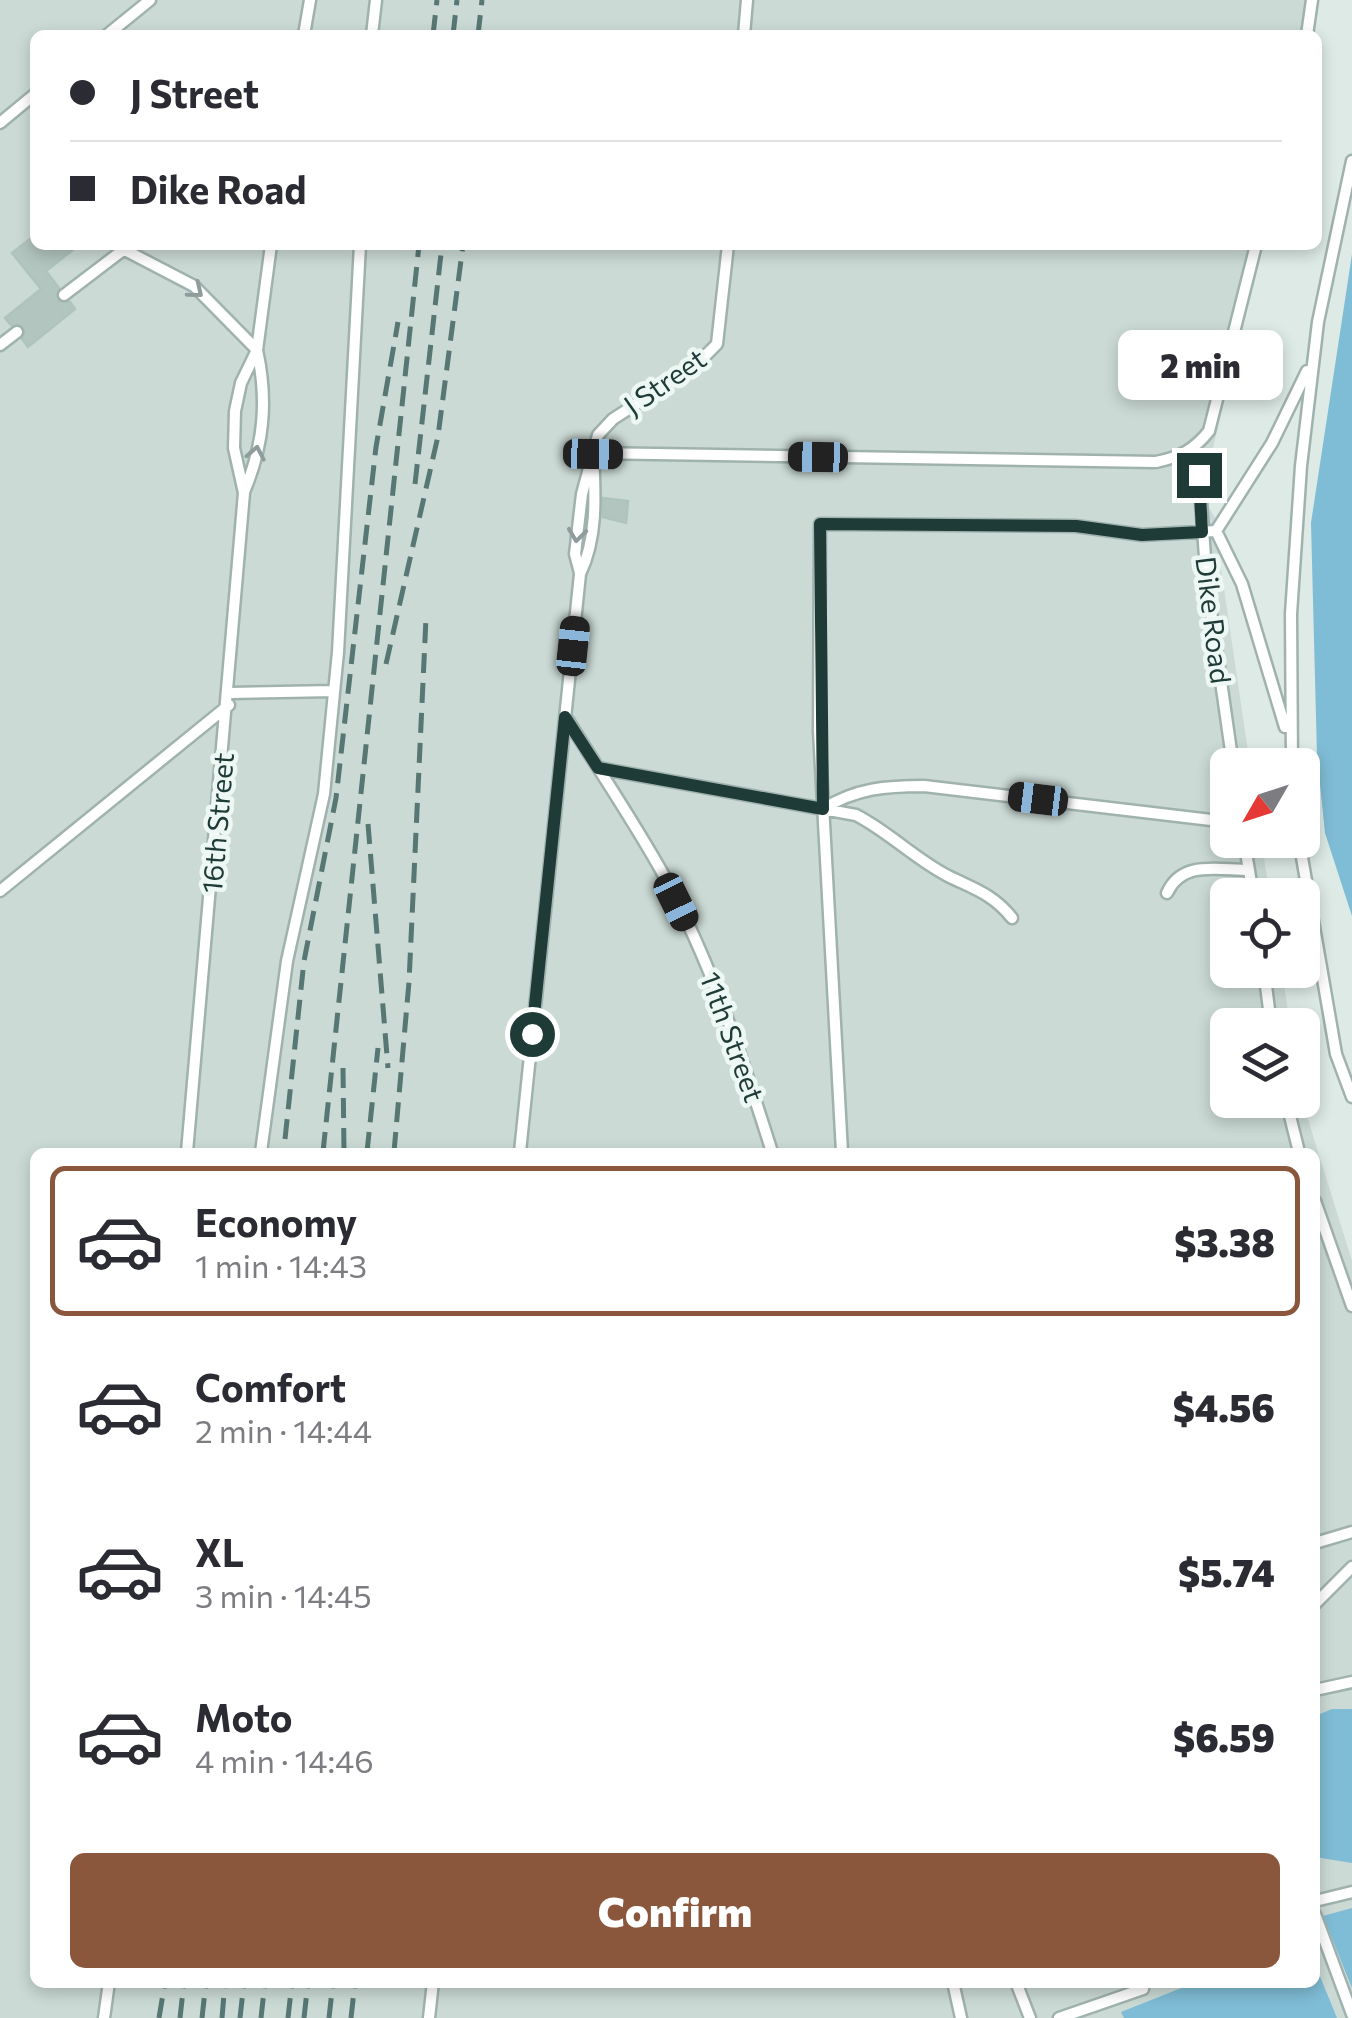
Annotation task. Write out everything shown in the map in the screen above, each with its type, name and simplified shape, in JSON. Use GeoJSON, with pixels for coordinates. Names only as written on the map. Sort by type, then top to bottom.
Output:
{"type":"FeatureCollection","features":[{"type":"Feature","properties":{"kind":"lane"},"geometry":{"type":"LineString","coordinates":[[114,30],[150,0]]}},
{"type":"Feature","properties":{"kind":"lane"},"geometry":{"type":"LineString","coordinates":[[305,30],[310,0]]}},
{"type":"Feature","properties":{"kind":"lane"},"geometry":{"type":"LineString","coordinates":[[373,30],[376,0]]}},
{"type":"Feature","properties":{"kind":"lane"},"geometry":{"type":"LineString","coordinates":[[744,30],[747,0]]}},
{"type":"Feature","properties":{"kind":"lane"},"geometry":{"type":"LineString","coordinates":[[1308,30],[1312,0]]}},
{"type":"Feature","properties":{"kind":"lane"},"geometry":{"type":"LineString","coordinates":[[0,123],[30,98]]}},
{"type":"Feature","properties":{"kind":"lane"},"geometry":{"type":"LineString","coordinates":[[1290,747],[1291,614],[1311,366],[1352,161]]}},
{"type":"Feature","properties":{"kind":"lane"},"geometry":{"type":"LineString","coordinates":[[64,295],[122,250]]}},
{"type":"Feature","properties":{"kind":"lane"},"geometry":{"type":"LineString","coordinates":[[131,250],[194,286],[257,350]]}},
{"type":"Feature","properties":{"kind":"lane","name":"16th Street"},"geometry":{"type":"LineString","coordinates":[[187,1148],[244,493],[265,412],[266,392],[257,350],[270,250]]}},
{"type":"Feature","properties":{"kind":"lane"},"geometry":{"type":"LineString","coordinates":[[264,1148],[287,961],[324,794],[334,691],[360,250]]}},
{"type":"Feature","properties":{"kind":"lane","name":"J Street"},"geometry":{"type":"LineString","coordinates":[[593,454],[598,435],[613,419],[695,366],[717,344],[727,250]]}},
{"type":"Feature","properties":{"kind":"lane"},"geometry":{"type":"LineString","coordinates":[[520,1148],[580,574],[592,535],[593,454],[1156,462],[1177,458],[1195,448],[1209,432],[1255,250]]}},
{"type":"Feature","properties":{"kind":"lane"},"geometry":{"type":"LineString","coordinates":[[0,346],[17,332]]}},
{"type":"Feature","properties":{"kind":"lane","name":"16th Street"},"geometry":{"type":"LineString","coordinates":[[244,493],[234,448],[236,411],[240,382],[257,350]]}},
{"type":"Feature","properties":{"kind":"lane"},"geometry":{"type":"LineString","coordinates":[[1216,531],[1272,443],[1311,366]]}},
{"type":"Feature","properties":{"kind":"lane","name":"Dike Road"},"geometry":{"type":"LineString","coordinates":[[1199,475],[1202,532],[1231,748]]}},
{"type":"Feature","properties":{"kind":"lane"},"geometry":{"type":"LineString","coordinates":[[842,1148],[823,809],[820,524],[1076,526],[1142,535],[1216,531]]}},
{"type":"Feature","properties":{"kind":"lane"},"geometry":{"type":"LineString","coordinates":[[1216,531],[1230,553],[1268,661],[1290,747]]}},
{"type":"Feature","properties":{"kind":"lane"},"geometry":{"type":"LineString","coordinates":[[0,890],[229,699],[334,691]]}},
{"type":"Feature","properties":{"kind":"lane","name":"11th Street"},"geometry":{"type":"LineString","coordinates":[[565,717],[663,875],[738,1044],[771,1148]]}},
{"type":"Feature","properties":{"kind":"lane"},"geometry":{"type":"LineString","coordinates":[[598,768],[856,815],[888,831],[946,875],[998,900],[1012,918]]}},
{"type":"Feature","properties":{"kind":"lane"},"geometry":{"type":"LineString","coordinates":[[823,809],[846,794],[883,786],[924,786],[1210,820]]}},
{"type":"Feature","properties":{"kind":"lane"},"geometry":{"type":"LineString","coordinates":[[1247,858],[1250,878]]}},
{"type":"Feature","properties":{"kind":"lane"},"geometry":{"type":"LineString","coordinates":[[1303,858],[1336,1054],[1352,1097]]}},
{"type":"Feature","properties":{"kind":"lane"},"geometry":{"type":"LineString","coordinates":[[1167,894],[1174,877],[1189,869],[1249,870]]}},
{"type":"Feature","properties":{"kind":"lane"},"geometry":{"type":"LineString","coordinates":[[1290,1118],[1297,1148]]}},
{"type":"Feature","properties":{"kind":"lane"},"geometry":{"type":"LineString","coordinates":[[1320,1216],[1352,1306]]}},
{"type":"Feature","properties":{"kind":"lane"},"geometry":{"type":"LineString","coordinates":[[1336,1262],[1352,1262]]}},
{"type":"Feature","properties":{"kind":"lane"},"geometry":{"type":"LineString","coordinates":[[1320,1542],[1352,1532]]}},
{"type":"Feature","properties":{"kind":"lane"},"geometry":{"type":"LineString","coordinates":[[1320,1594],[1352,1567]]}},
{"type":"Feature","properties":{"kind":"lane"},"geometry":{"type":"LineString","coordinates":[[1320,1689],[1352,1682]]}},
{"type":"Feature","properties":{"kind":"lane"},"geometry":{"type":"LineString","coordinates":[[1320,1901],[1352,1892]]}},
{"type":"Feature","properties":{"kind":"lane"},"geometry":{"type":"LineString","coordinates":[[1320,1928],[1352,2014]]}},
{"type":"Feature","properties":{"kind":"lane"},"geometry":{"type":"LineString","coordinates":[[104,2018],[108,1988]]}},
{"type":"Feature","properties":{"kind":"lane"},"geometry":{"type":"LineString","coordinates":[[429,2018],[432,1988]]}},
{"type":"Feature","properties":{"kind":"lane"},"geometry":{"type":"LineString","coordinates":[[954,1988],[960,2018]]}},
{"type":"Feature","properties":{"kind":"lane"},"geometry":{"type":"LineString","coordinates":[[1018,1988],[1030,2018]]}},
{"type":"Feature","properties":{"kind":"lane"},"geometry":{"type":"LineString","coordinates":[[1118,1988],[1121,1996]]}},
{"type":"Feature","properties":{"kind":"lane"},"geometry":{"type":"LineString","coordinates":[[1059,2018],[1143,1989]]}},
{"type":"Feature","properties":{"kind":"shaded area"},"geometry":{"type":"Polygon","coordinates":[[[0,0],[1319,0],[1313,30],[30,30],[30,250],[1260,250],[1209,465],[1209,508],[1226,535],[1219,555],[1247,748],[1210,748],[1210,858],[1264,858],[1267,878],[1210,878],[1210,988],[1285,988],[1288,1008],[1210,1008],[1210,1118],[1308,1118],[1317,1148],[30,1148],[30,1988],[1320,1988],[1320,1158],[1352,1261],[1352,2018],[0,2018],[0,0]]]}},
{"type":"Feature","properties":{"kind":"water"},"geometry":{"type":"Polygon","coordinates":[[[1352,254],[1352,916],[1325,833],[1320,748],[1317,748],[1311,523],[1352,254]]]}},
{"type":"Feature","properties":{"kind":"water"},"geometry":{"type":"Polygon","coordinates":[[[1332,1709],[1352,1709],[1352,1863],[1320,1858],[1320,1714],[1332,1709]]]}},
{"type":"Feature","properties":{"kind":"water"},"geometry":{"type":"Polygon","coordinates":[[[1352,1908],[1352,1988],[1323,1916],[1352,1908]]]}},
{"type":"Feature","properties":{"kind":"water"},"geometry":{"type":"Polygon","coordinates":[[[1320,1976],[1337,2018],[1124,2018],[1121,2012],[1181,1988],[1320,1988],[1320,1976]]]}},
{"type":"Feature","properties":{"kind":"building"},"geometry":{"type":"Polygon","coordinates":[[[30,239],[30,250],[73,250],[46,271],[59,288],[58,301],[70,302],[75,309],[28,347],[22,339],[24,328],[11,325],[5,318],[41,289],[12,253],[30,239]]]}},
{"type":"Feature","properties":{"kind":"building"},"geometry":{"type":"Polygon","coordinates":[[[603,498],[628,501],[626,523],[603,517],[603,498]]]}},
{"type":"Feature","properties":{"kind":"railway"},"geometry":{"type":"LineString","coordinates":[[434,30],[437,0]]}},
{"type":"Feature","properties":{"kind":"railway"},"geometry":{"type":"LineString","coordinates":[[454,30],[457,0]]}},
{"type":"Feature","properties":{"kind":"railway"},"geometry":{"type":"LineString","coordinates":[[479,30],[482,0]]}},
{"type":"Feature","properties":{"kind":"railway"},"geometry":{"type":"LineString","coordinates":[[323,1148],[418,250]]}},
{"type":"Feature","properties":{"kind":"railway"},"geometry":{"type":"LineString","coordinates":[[415,484],[441,250]]}},
{"type":"Feature","properties":{"kind":"railway"},"geometry":{"type":"LineString","coordinates":[[386,664],[438,436],[462,250]]}},
{"type":"Feature","properties":{"kind":"railway"},"geometry":{"type":"LineString","coordinates":[[285,1139],[304,961],[336,798],[376,447],[398,322]]}},
{"type":"Feature","properties":{"kind":"railway"},"geometry":{"type":"LineString","coordinates":[[394,1148],[409,982],[426,618]]}},
{"type":"Feature","properties":{"kind":"railway"},"geometry":{"type":"LineString","coordinates":[[368,824],[388,1068]]}},
{"type":"Feature","properties":{"kind":"railway"},"geometry":{"type":"LineString","coordinates":[[367,1148],[378,1048]]}},
{"type":"Feature","properties":{"kind":"railway"},"geometry":{"type":"LineString","coordinates":[[343,1068],[344,1148]]}},
{"type":"Feature","properties":{"kind":"railway"},"geometry":{"type":"LineString","coordinates":[[159,2018],[164,1988]]}},
{"type":"Feature","properties":{"kind":"railway"},"geometry":{"type":"LineString","coordinates":[[180,2018],[183,1988]]}},
{"type":"Feature","properties":{"kind":"railway"},"geometry":{"type":"LineString","coordinates":[[202,2018],[205,1988]]}},
{"type":"Feature","properties":{"kind":"railway"},"geometry":{"type":"LineString","coordinates":[[222,2018],[224,1988]]}},
{"type":"Feature","properties":{"kind":"railway"},"geometry":{"type":"LineString","coordinates":[[240,2018],[243,1988]]}},
{"type":"Feature","properties":{"kind":"railway"},"geometry":{"type":"LineString","coordinates":[[261,2018],[264,1988]]}},
{"type":"Feature","properties":{"kind":"railway"},"geometry":{"type":"LineString","coordinates":[[288,2018],[291,1988]]}},
{"type":"Feature","properties":{"kind":"railway"},"geometry":{"type":"LineString","coordinates":[[304,2018],[307,1988]]}},
{"type":"Feature","properties":{"kind":"railway"},"geometry":{"type":"LineString","coordinates":[[329,2018],[332,1988]]}},
{"type":"Feature","properties":{"kind":"railway"},"geometry":{"type":"LineString","coordinates":[[351,2018],[354,1988]]}},
{"type":"Feature","properties":{"kind":"route"},"geometry":{"type":"LineString","coordinates":[[532,1034],[565,717],[598,768],[823,809],[819,731],[820,524],[1076,526],[1142,535],[1202,532],[1199,475]]}}]}
